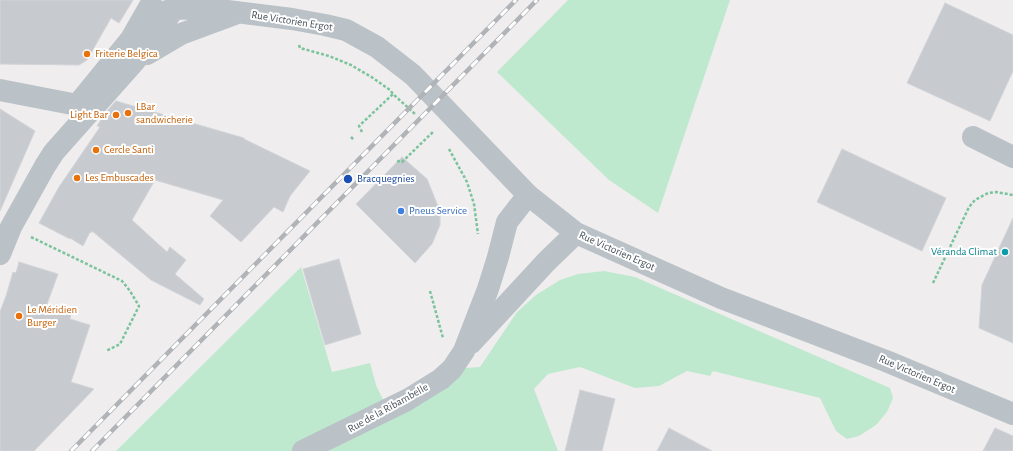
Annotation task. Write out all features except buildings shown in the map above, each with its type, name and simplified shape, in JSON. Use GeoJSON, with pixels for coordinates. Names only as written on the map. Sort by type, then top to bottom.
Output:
{"type":"FeatureCollection","features":[{"type":"Feature","properties":{"kind":"street","name":"Rue Victorien Ergot"},"geometry":{"type":"LineString","coordinates":[[186,4],[235,6],[346,30],[377,47],[412,75],[528,195],[576,233],[721,298],[886,361],[1013,414]]}},
{"type":"Feature","properties":{"kind":"street"},"geometry":{"type":"LineString","coordinates":[[85,107],[131,39],[149,9],[186,4],[219,20]]}},
{"type":"Feature","properties":{"kind":"street"},"geometry":{"type":"LineString","coordinates":[[0,254],[11,227],[54,152],[56,136],[134,62],[163,25],[186,4]]}},
{"type":"Feature","properties":{"kind":"street"},"geometry":{"type":"LineString","coordinates":[[134,62],[182,34],[219,20],[235,6]]}},
{"type":"Feature","properties":{"kind":"street"},"geometry":{"type":"LineString","coordinates":[[0,90],[85,107]]}},
{"type":"Feature","properties":{"kind":"street"},"geometry":{"type":"LineString","coordinates":[[973,137],[1013,157]]}},
{"type":"Feature","properties":{"kind":"street"},"geometry":{"type":"LineString","coordinates":[[458,360],[488,289],[507,222],[528,195]]}},
{"type":"Feature","properties":{"kind":"street","name":"Rue de la Ribambelle"},"geometry":{"type":"LineString","coordinates":[[303,451],[407,400],[441,378],[547,261],[576,233]]}},
{"type":"Feature","properties":{"kind":"path"},"geometry":{"type":"LineString","coordinates":[[292,19],[300,48],[329,56],[351,65],[374,78],[390,90],[416,115]]}},
{"type":"Feature","properties":{"kind":"path"},"geometry":{"type":"LineString","coordinates":[[362,132],[359,126],[393,94]]}},
{"type":"Feature","properties":{"kind":"path"},"geometry":{"type":"LineString","coordinates":[[428,126],[438,136]]}},
{"type":"Feature","properties":{"kind":"path"},"geometry":{"type":"LineString","coordinates":[[398,161],[402,162],[434,131]]}},
{"type":"Feature","properties":{"kind":"path"},"geometry":{"type":"LineString","coordinates":[[351,137],[354,140]]}},
{"type":"Feature","properties":{"kind":"path"},"geometry":{"type":"LineString","coordinates":[[448,146],[464,177],[474,204],[478,236]]}},
{"type":"Feature","properties":{"kind":"path"},"geometry":{"type":"LineString","coordinates":[[933,283],[972,204],[988,193],[996,192],[1013,195]]}},
{"type":"Feature","properties":{"kind":"path"},"geometry":{"type":"LineString","coordinates":[[11,227],[122,281],[139,306],[120,344],[106,351]]}},
{"type":"Feature","properties":{"kind":"path"},"geometry":{"type":"LineString","coordinates":[[430,291],[458,360]]}},
{"type":"Feature","properties":{"kind":"green space"},"geometry":{"type":"Polygon","coordinates":[[[568,0],[730,0],[658,213],[609,180],[497,72],[568,0]]]}},
{"type":"Feature","properties":{"kind":"green space"},"geometry":{"type":"Polygon","coordinates":[[[301,267],[332,372],[370,363],[376,385],[388,410],[452,369],[480,367],[517,312],[536,295],[560,280],[578,274],[604,271],[635,277],[890,388],[893,398],[887,412],[876,425],[859,436],[847,439],[836,431],[820,398],[713,371],[710,376],[687,371],[659,386],[635,388],[580,367],[548,374],[534,389],[558,451],[116,451],[301,267]]]}},
{"type":"Feature","properties":{"kind":"railway"},"geometry":{"type":"LineString","coordinates":[[71,451],[516,0]]}},
{"type":"Feature","properties":{"kind":"railway"},"geometry":{"type":"LineString","coordinates":[[92,451],[537,0]]}},
{"type":"Feature","properties":{"kind":"place","name":"Friterie Belgica"},"geometry":{"type":"Point","coordinates":[87,54]}},
{"type":"Feature","properties":{"kind":"place","name":"LBar sandwicherie"},"geometry":{"type":"Point","coordinates":[128,113]}},
{"type":"Feature","properties":{"kind":"place","name":"Light Bar"},"geometry":{"type":"Point","coordinates":[116,115]}},
{"type":"Feature","properties":{"kind":"place","name":"Cercle Santi"},"geometry":{"type":"Point","coordinates":[96,150]}},
{"type":"Feature","properties":{"kind":"place","name":"Les Embuscades"},"geometry":{"type":"Point","coordinates":[77,178]}},
{"type":"Feature","properties":{"kind":"place","name":"Bracquegnies"},"geometry":{"type":"Point","coordinates":[348,179]}},
{"type":"Feature","properties":{"kind":"place","name":"Pneus Service"},"geometry":{"type":"Point","coordinates":[401,211]}},
{"type":"Feature","properties":{"kind":"place","name":"Véranda Climat"},"geometry":{"type":"Point","coordinates":[1005,252]}},
{"type":"Feature","properties":{"kind":"place","name":"Le Méridien Burger"},"geometry":{"type":"Point","coordinates":[19,316]}}]}
